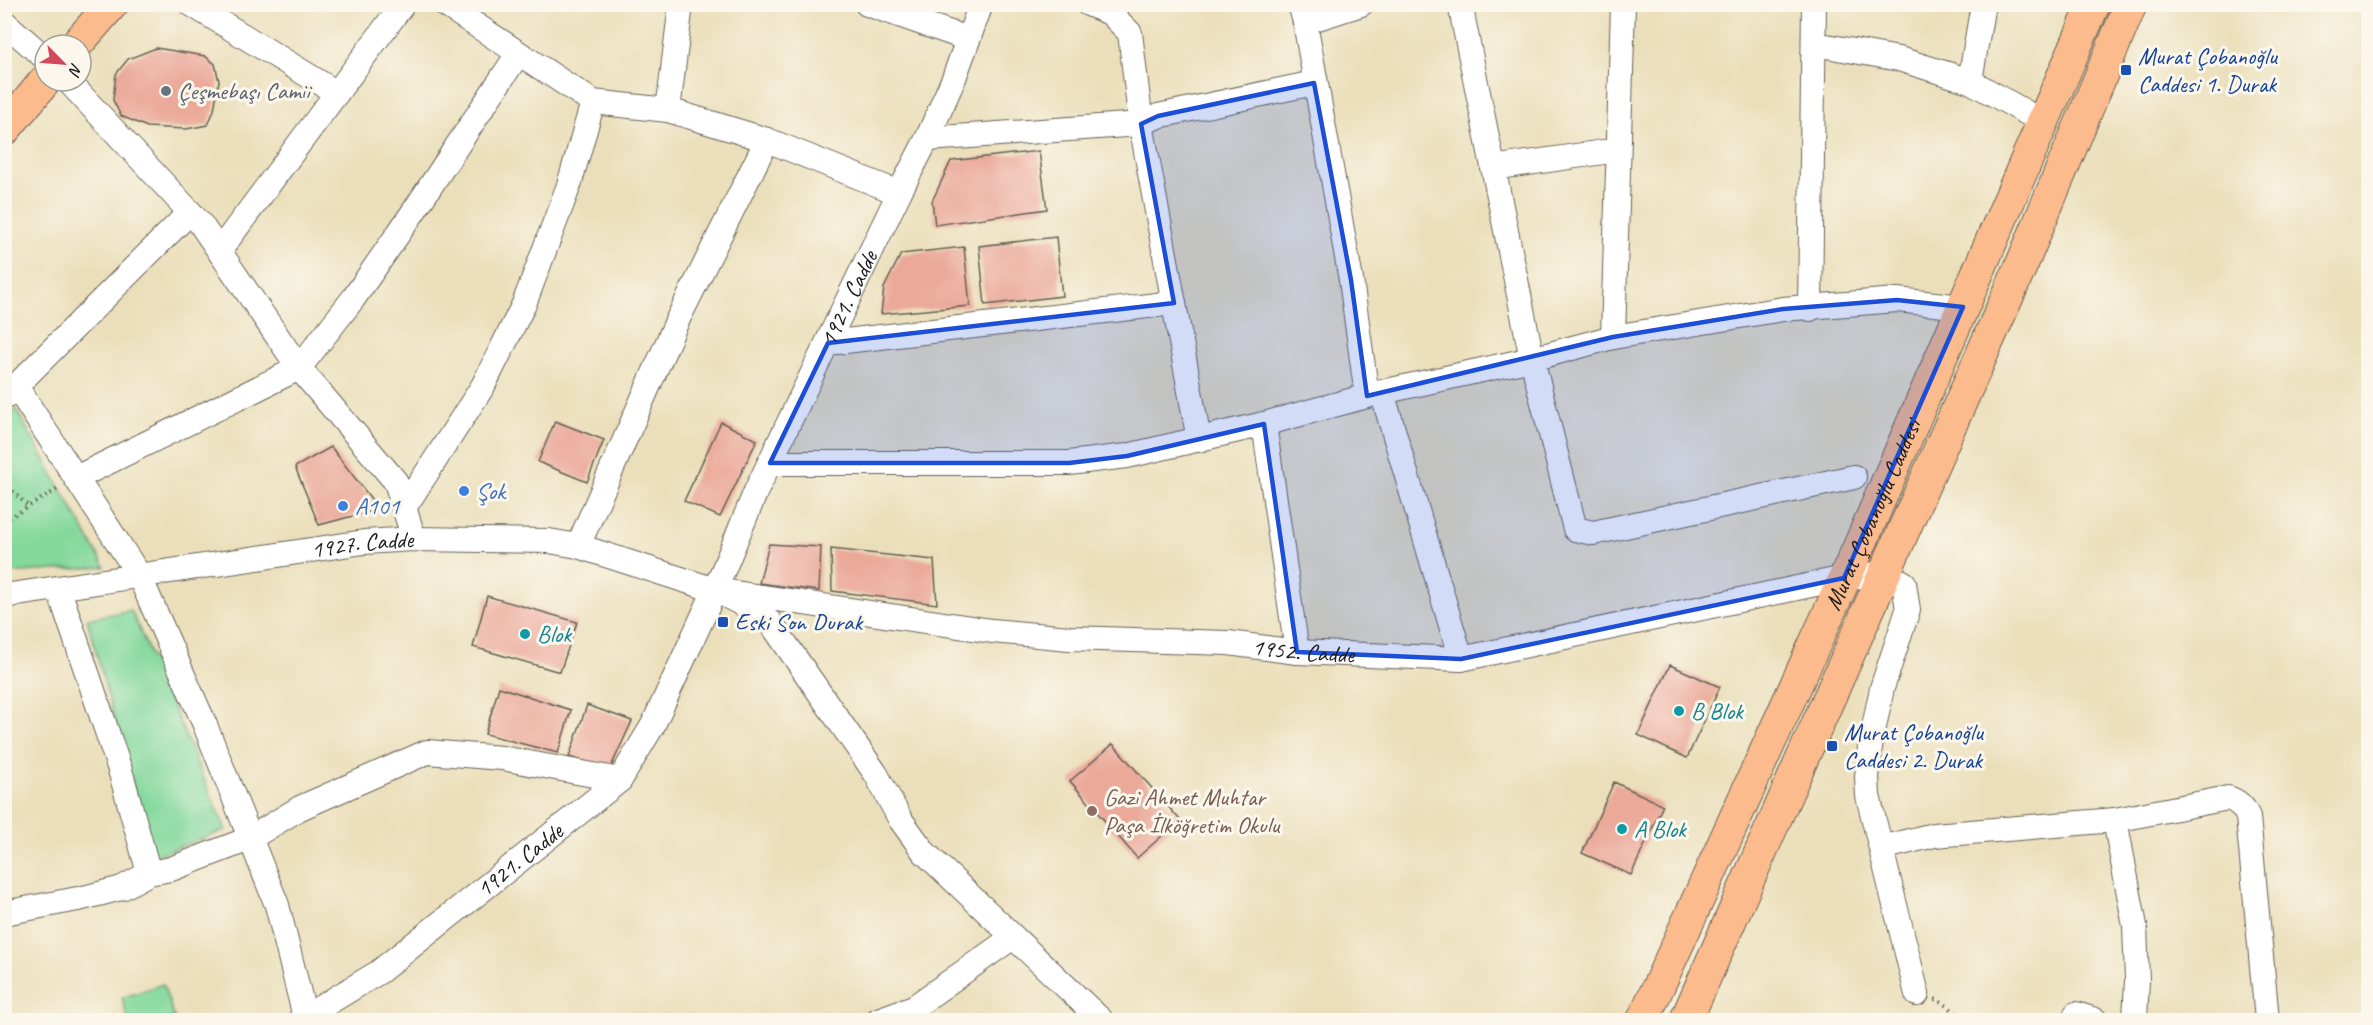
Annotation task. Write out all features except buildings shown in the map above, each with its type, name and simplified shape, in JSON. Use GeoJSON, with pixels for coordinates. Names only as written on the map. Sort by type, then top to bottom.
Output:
{"type":"FeatureCollection","features":[{"type":"Feature","properties":{"kind":"main road"},"geometry":{"type":"LineString","coordinates":[[87,33],[112,4]]}},
{"type":"Feature","properties":{"kind":"main road","name":"Murat Çobanoğlu Caddesi"},"geometry":{"type":"LineString","coordinates":[[1643,1020],[1844,578],[2094,4]]}},
{"type":"Feature","properties":{"kind":"main road","name":"Murat Çobanoğlu Caddesi"},"geometry":{"type":"LineString","coordinates":[[1686,1020],[2022,264],[2131,4]]}},
{"type":"Feature","properties":{"kind":"main road"},"geometry":{"type":"LineString","coordinates":[[4,130],[35,93]]}},
{"type":"Feature","properties":{"kind":"street"},"geometry":{"type":"LineString","coordinates":[[191,4],[337,93]]}},
{"type":"Feature","properties":{"kind":"street"},"geometry":{"type":"LineString","coordinates":[[220,250],[403,4]]}},
{"type":"Feature","properties":{"kind":"street"},"geometry":{"type":"LineString","coordinates":[[444,4],[593,102],[668,110],[767,140],[899,193]]}},
{"type":"Feature","properties":{"kind":"street"},"geometry":{"type":"LineString","coordinates":[[668,110],[681,4]]}},
{"type":"Feature","properties":{"kind":"street"},"geometry":{"type":"LineString","coordinates":[[867,4],[968,39]]}},
{"type":"Feature","properties":{"kind":"street","name":"1921. Cadde"},"geometry":{"type":"LineString","coordinates":[[303,1019],[379,972],[620,780],[653,725],[716,590],[770,464],[927,139],[981,4]]}},
{"type":"Feature","properties":{"kind":"street"},"geometry":{"type":"LineString","coordinates":[[1088,4],[1110,13],[1130,33],[1141,124],[1199,440]]}},
{"type":"Feature","properties":{"kind":"street"},"geometry":{"type":"LineString","coordinates":[[1361,4],[1302,13],[1351,280],[1375,394],[1461,659]]}},
{"type":"Feature","properties":{"kind":"street"},"geometry":{"type":"LineString","coordinates":[[1460,4],[1532,359],[1575,529],[1593,533],[1854,477]]}},
{"type":"Feature","properties":{"kind":"street"},"geometry":{"type":"LineString","coordinates":[[1613,338],[1623,4]]}},
{"type":"Feature","properties":{"kind":"street"},"geometry":{"type":"LineString","coordinates":[[1810,309],[1814,4]]}},
{"type":"Feature","properties":{"kind":"street"},"geometry":{"type":"LineString","coordinates":[[1970,81],[1983,4]]}},
{"type":"Feature","properties":{"kind":"street"},"geometry":{"type":"LineString","coordinates":[[4,22],[33,47]]}},
{"type":"Feature","properties":{"kind":"street"},"geometry":{"type":"LineString","coordinates":[[1815,44],[1899,59],[1970,81],[2043,123]]}},
{"type":"Feature","properties":{"kind":"street"},"geometry":{"type":"LineString","coordinates":[[76,478],[299,368],[353,299],[518,54]]}},
{"type":"Feature","properties":{"kind":"street"},"geometry":{"type":"LineString","coordinates":[[927,139],[1141,124],[1158,116],[1314,83]]}},
{"type":"Feature","properties":{"kind":"street"},"geometry":{"type":"LineString","coordinates":[[79,93],[201,222],[299,368],[396,482],[414,539]]}},
{"type":"Feature","properties":{"kind":"street"},"geometry":{"type":"LineString","coordinates":[[404,508],[483,386],[524,304],[569,185],[593,102]]}},
{"type":"Feature","properties":{"kind":"street"},"geometry":{"type":"LineString","coordinates":[[578,546],[677,321],[767,140]]}},
{"type":"Feature","properties":{"kind":"street"},"geometry":{"type":"LineString","coordinates":[[1493,168],[1617,150]]}},
{"type":"Feature","properties":{"kind":"street"},"geometry":{"type":"LineString","coordinates":[[190,212],[10,392],[76,478],[139,575],[205,725],[277,905],[303,1019]]}},
{"type":"Feature","properties":{"kind":"street"},"geometry":{"type":"LineString","coordinates":[[770,464],[1069,463],[1127,456],[1613,338],[1783,309],[1810,309],[1897,300],[1963,308]]}},
{"type":"Feature","properties":{"kind":"street"},"geometry":{"type":"LineString","coordinates":[[828,343],[1174,303]]}},
{"type":"Feature","properties":{"kind":"street"},"geometry":{"type":"LineString","coordinates":[[1264,424],[1297,652]]}},
{"type":"Feature","properties":{"kind":"street","name":"1927. Cadde"},"geometry":{"type":"LineString","coordinates":[[4,596],[59,590],[139,575],[364,542],[414,539],[549,541],[578,546],[716,590]]}},
{"type":"Feature","properties":{"kind":"street"},"geometry":{"type":"LineString","coordinates":[[1886,573],[1904,583],[1908,609],[1882,688],[1870,747],[1868,796],[1917,994]]}},
{"type":"Feature","properties":{"kind":"street","name":"1952. Cadde"},"geometry":{"type":"LineString","coordinates":[[716,590],[992,631],[1069,638],[1228,643],[1297,652],[1461,659],[1844,578],[1886,573]]}},
{"type":"Feature","properties":{"kind":"street"},"geometry":{"type":"LineString","coordinates":[[59,590],[120,770],[149,873]]}},
{"type":"Feature","properties":{"kind":"street"},"geometry":{"type":"LineString","coordinates":[[716,590],[754,609],[771,623],[876,774],[900,819],[924,852],[1101,1020]]}},
{"type":"Feature","properties":{"kind":"street"},"geometry":{"type":"LineString","coordinates":[[4,913],[122,888],[149,873],[171,869],[249,839],[300,808],[427,752],[502,758],[620,780]]}},
{"type":"Feature","properties":{"kind":"street"},"geometry":{"type":"LineString","coordinates":[[1881,848],[1934,835],[2115,820],[2228,798],[2242,806],[2249,823],[2267,1020]]}},
{"type":"Feature","properties":{"kind":"street"},"geometry":{"type":"LineString","coordinates":[[2115,820],[2135,926],[2137,980],[2135,1020]]}},
{"type":"Feature","properties":{"kind":"street"},"geometry":{"type":"LineString","coordinates":[[878,1020],[914,1007],[1013,937]]}},
{"type":"Feature","properties":{"kind":"path"},"geometry":{"type":"LineString","coordinates":[[4,521],[76,478]]}},
{"type":"Feature","properties":{"kind":"path"},"geometry":{"type":"LineString","coordinates":[[4,483],[28,507]]}},
{"type":"Feature","properties":{"kind":"path"},"geometry":{"type":"LineString","coordinates":[[1917,994],[1941,1001],[1963,1020]]}},
{"type":"Feature","properties":{"kind":"highlighted area"},"geometry":{"type":"Polygon","coordinates":[[[1314,83],[1351,280],[1367,396],[1613,337],[1783,309],[1897,300],[1963,307],[1844,578],[1461,659],[1297,652],[1264,424],[1127,456],[1069,463],[770,463],[828,343],[1174,303],[1141,124],[1158,116],[1314,83]]]}},
{"type":"Feature","properties":{"kind":"green space"},"geometry":{"type":"Polygon","coordinates":[[[16,409],[105,567],[5,573],[5,422],[16,409]]]}},
{"type":"Feature","properties":{"kind":"green space"},"geometry":{"type":"Polygon","coordinates":[[[131,610],[226,830],[152,857],[87,619],[131,610]]]}},
{"type":"Feature","properties":{"kind":"green space"},"geometry":{"type":"Polygon","coordinates":[[[163,984],[175,1020],[128,1020],[122,998],[163,984]]]}},
{"type":"Feature","properties":{"kind":"place","name":"Murat Çobanoğlu Caddesi 1. Durak"},"geometry":{"type":"Point","coordinates":[2126,70]}},
{"type":"Feature","properties":{"kind":"place","name":"Çeşmebaşı Camii"},"geometry":{"type":"Point","coordinates":[166,91]}},
{"type":"Feature","properties":{"kind":"place","name":"Şok"},"geometry":{"type":"Point","coordinates":[464,491]}},
{"type":"Feature","properties":{"kind":"place","name":"A101"},"geometry":{"type":"Point","coordinates":[343,506]}},
{"type":"Feature","properties":{"kind":"place","name":"Eski Son Durak"},"geometry":{"type":"Point","coordinates":[723,622]}},
{"type":"Feature","properties":{"kind":"place","name":"Blok"},"geometry":{"type":"Point","coordinates":[525,634]}},
{"type":"Feature","properties":{"kind":"place","name":"B Blok"},"geometry":{"type":"Point","coordinates":[1679,711]}},
{"type":"Feature","properties":{"kind":"place","name":"Murat Çobanoğlu Caddesi 2. Durak"},"geometry":{"type":"Point","coordinates":[1832,746]}},
{"type":"Feature","properties":{"kind":"place","name":"Gazi Ahmet Muhtar Paşa İlköğretim Okulu"},"geometry":{"type":"Point","coordinates":[1092,811]}},
{"type":"Feature","properties":{"kind":"place","name":"A Blok"},"geometry":{"type":"Point","coordinates":[1622,829]}}]}
